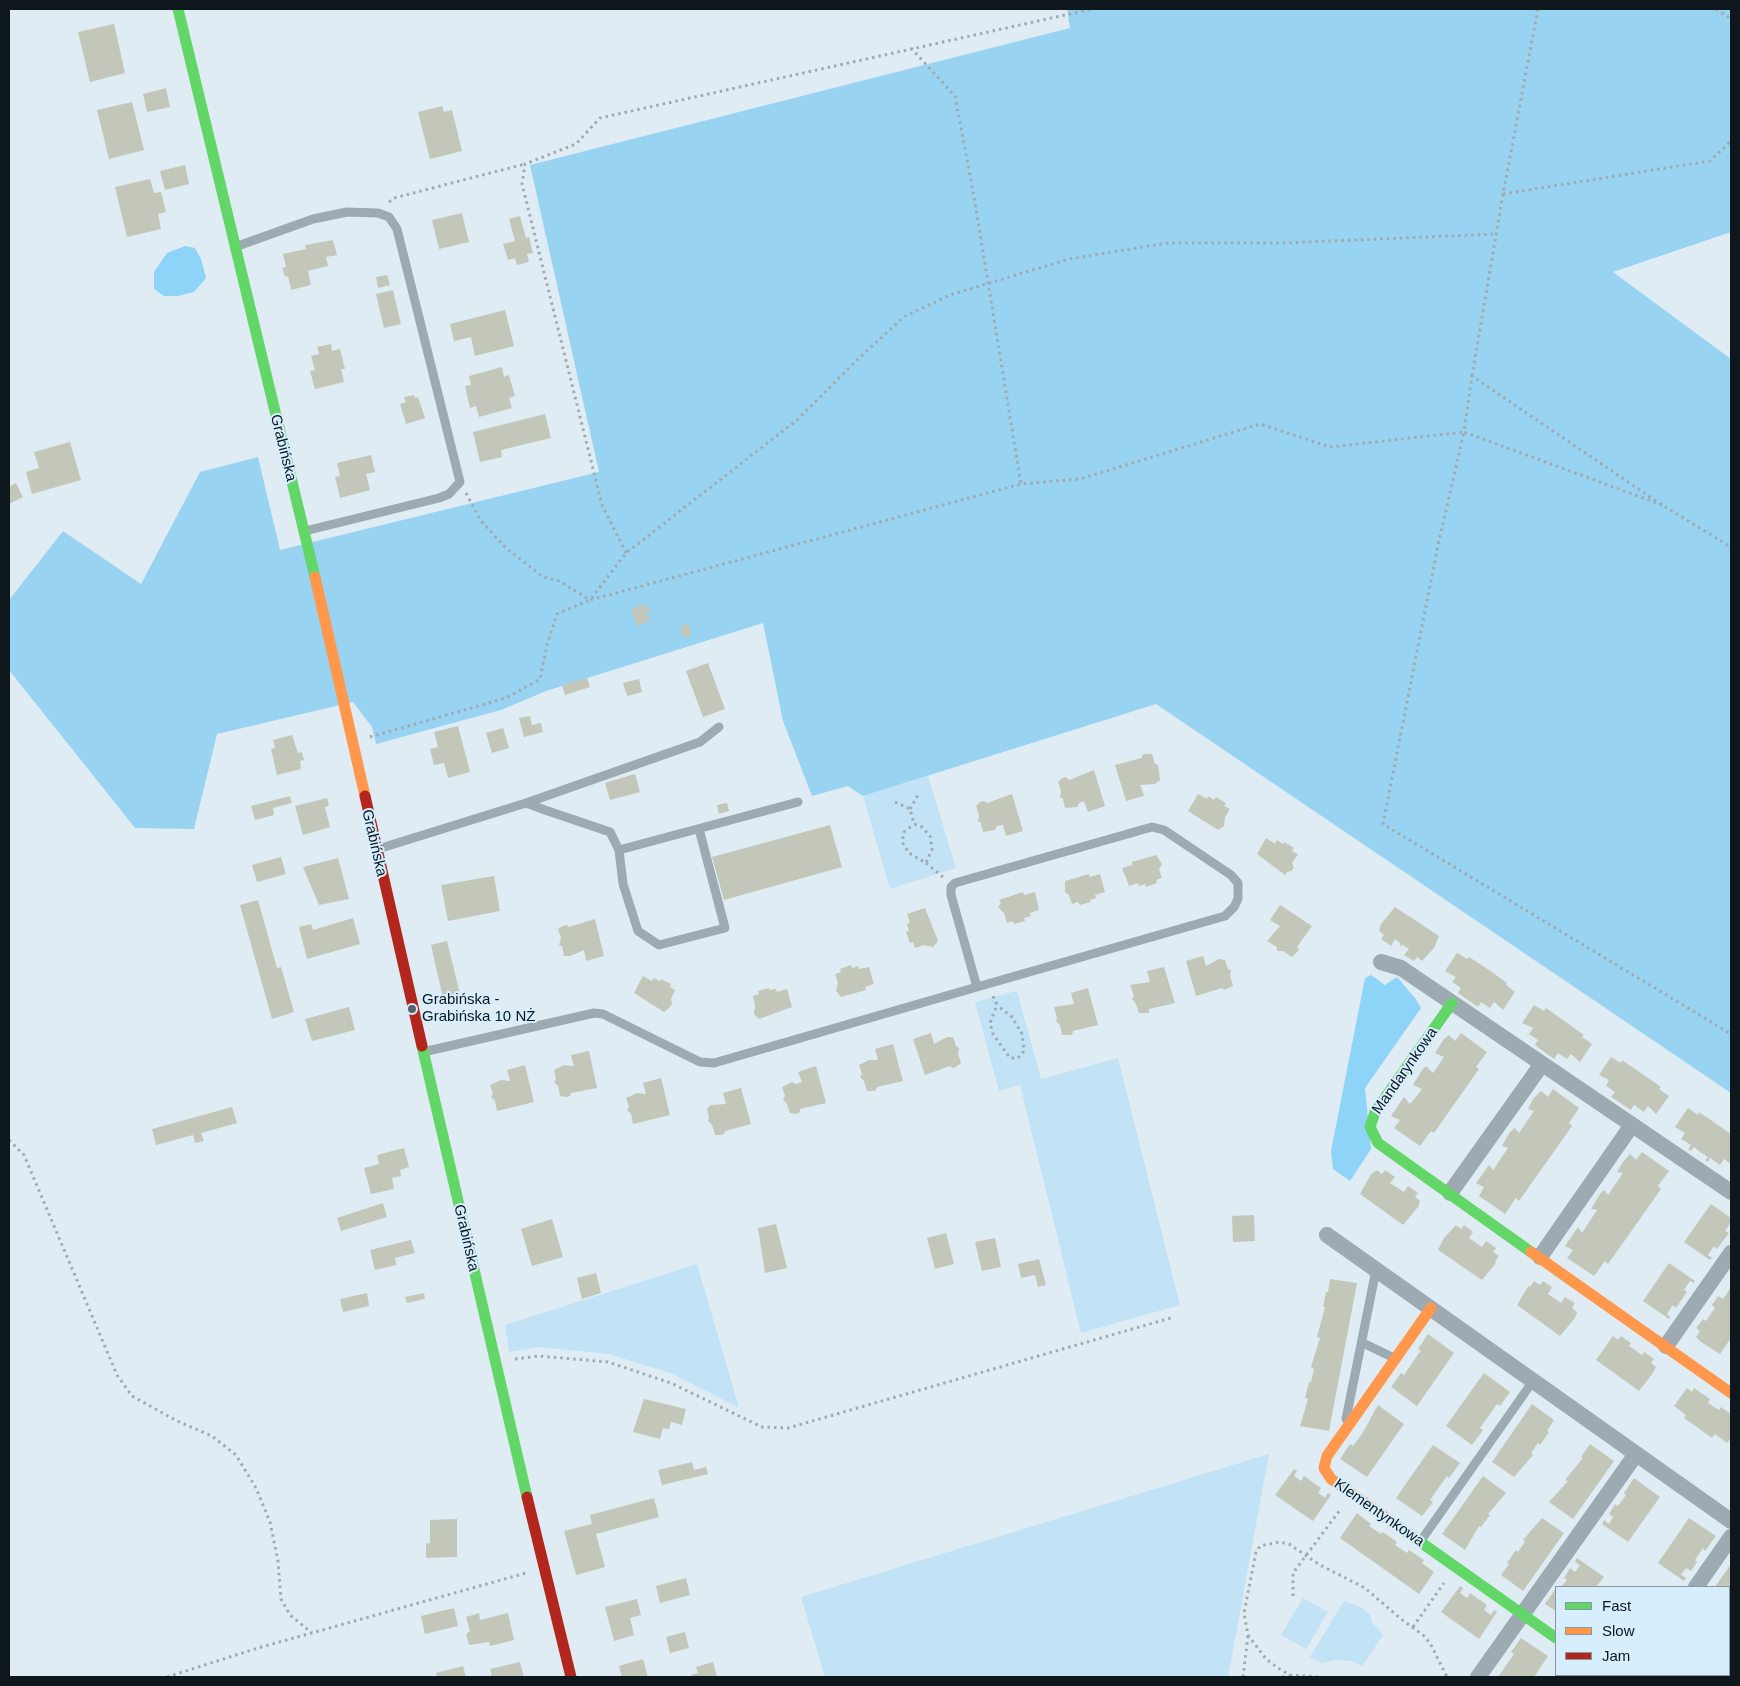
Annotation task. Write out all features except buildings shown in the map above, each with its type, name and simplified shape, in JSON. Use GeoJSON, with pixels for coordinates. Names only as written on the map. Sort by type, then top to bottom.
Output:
{"type":"FeatureCollection","features":[{"type":"Feature","properties":{"kind":"street","name":"Grabińska"},"geometry":{"type":"LineString","coordinates":[[178,9],[304,531],[375,850],[495,1363],[571,1677]]}},
{"type":"Feature","properties":{"kind":"street"},"geometry":{"type":"LineString","coordinates":[[1381,962],[1401,968],[1731,1192]]}},
{"type":"Feature","properties":{"kind":"street","name":"Mandarynkowa"},"geometry":{"type":"LineString","coordinates":[[1452,1003],[1375,1112],[1370,1127],[1378,1143],[1731,1393]]}},
{"type":"Feature","properties":{"kind":"street"},"geometry":{"type":"LineString","coordinates":[[1450,1194],[1542,1064]]}},
{"type":"Feature","properties":{"kind":"street"},"geometry":{"type":"LineString","coordinates":[[1540,1257],[1632,1125]]}},
{"type":"Feature","properties":{"kind":"street"},"geometry":{"type":"LineString","coordinates":[[1327,1235],[1731,1521]]}},
{"type":"Feature","properties":{"kind":"street"},"geometry":{"type":"LineString","coordinates":[[1666,1346],[1731,1253]]}},
{"type":"Feature","properties":{"kind":"street","name":"Klementynkowa"},"geometry":{"type":"LineString","coordinates":[[1430,1308],[1327,1456],[1324,1468],[1331,1479],[1555,1637]]}},
{"type":"Feature","properties":{"kind":"street"},"geometry":{"type":"LineString","coordinates":[[1478,1677],[1636,1454]]}},
{"type":"Feature","properties":{"kind":"street"},"geometry":{"type":"LineString","coordinates":[[1697,1586],[1731,1537]]}},
{"type":"Feature","properties":{"kind":"lane"},"geometry":{"type":"LineString","coordinates":[[235,247],[313,219],[347,212],[378,213],[388,217],[397,229],[460,482],[449,494],[439,498],[304,531]]}},
{"type":"Feature","properties":{"kind":"lane"},"geometry":{"type":"LineString","coordinates":[[375,850],[526,804],[700,742],[719,727]]}},
{"type":"Feature","properties":{"kind":"lane"},"geometry":{"type":"LineString","coordinates":[[619,850],[798,802]]}},
{"type":"Feature","properties":{"kind":"lane"},"geometry":{"type":"LineString","coordinates":[[526,804],[610,832],[619,850],[624,884],[638,931],[659,945],[725,928],[699,829]]}},
{"type":"Feature","properties":{"kind":"lane"},"geometry":{"type":"LineString","coordinates":[[423,1052],[594,1013],[603,1014],[700,1062],[714,1063],[1225,916],[1234,908],[1238,899],[1238,883],[1231,875],[1164,830],[1152,827],[955,883],[951,887],[951,895],[977,987]]}},
{"type":"Feature","properties":{"kind":"lane"},"geometry":{"type":"LineString","coordinates":[[1343,1433],[1358,1352],[1363,1343],[1376,1270]]}},
{"type":"Feature","properties":{"kind":"lane"},"geometry":{"type":"LineString","coordinates":[[1363,1343],[1395,1358]]}},
{"type":"Feature","properties":{"kind":"lane"},"geometry":{"type":"LineString","coordinates":[[1420,1542],[1533,1381]]}},
{"type":"Feature","properties":{"kind":"path"},"geometry":{"type":"LineString","coordinates":[[1058,9],[1059,16]]}},
{"type":"Feature","properties":{"kind":"path"},"geometry":{"type":"LineString","coordinates":[[378,213],[394,198],[525,164],[576,144],[600,118],[1092,9]]}},
{"type":"Feature","properties":{"kind":"path"},"geometry":{"type":"LineString","coordinates":[[1538,9],[1503,194],[1464,432],[1438,545],[1383,824],[1731,1034]]}},
{"type":"Feature","properties":{"kind":"path"},"geometry":{"type":"LineString","coordinates":[[1716,9],[1731,19]]}},
{"type":"Feature","properties":{"kind":"path"},"geometry":{"type":"LineString","coordinates":[[911,48],[955,96],[973,191],[987,284],[1022,484]]}},
{"type":"Feature","properties":{"kind":"path"},"geometry":{"type":"LineString","coordinates":[[1503,194],[1710,161],[1731,141]]}},
{"type":"Feature","properties":{"kind":"path"},"geometry":{"type":"LineString","coordinates":[[525,164],[522,184],[594,479],[602,505],[626,553]]}},
{"type":"Feature","properties":{"kind":"path"},"geometry":{"type":"LineString","coordinates":[[590,600],[626,553],[797,420],[858,359],[905,316],[950,294],[1069,259],[1168,243],[1284,243],[1497,234]]}},
{"type":"Feature","properties":{"kind":"path"},"geometry":{"type":"LineString","coordinates":[[1472,376],[1662,505],[1731,547]]}},
{"type":"Feature","properties":{"kind":"path"},"geometry":{"type":"LineString","coordinates":[[351,743],[506,698],[540,679],[547,645],[557,614],[590,600],[1022,484],[1080,479],[1260,424],[1330,447],[1464,432],[1662,505]]}},
{"type":"Feature","properties":{"kind":"path"},"geometry":{"type":"LineString","coordinates":[[460,482],[481,521],[506,548],[543,577],[559,581],[590,600]]}},
{"type":"Feature","properties":{"kind":"path"},"geometry":{"type":"LineString","coordinates":[[914,824],[910,809],[918,795]]}},
{"type":"Feature","properties":{"kind":"path"},"geometry":{"type":"LineString","coordinates":[[895,802],[910,809]]}},
{"type":"Feature","properties":{"kind":"path"},"geometry":{"type":"LineString","coordinates":[[914,824],[922,827],[932,840],[932,849],[926,863]]}},
{"type":"Feature","properties":{"kind":"path"},"geometry":{"type":"LineString","coordinates":[[914,824],[904,832],[902,842],[909,853],[926,863],[951,887]]}},
{"type":"Feature","properties":{"kind":"path"},"geometry":{"type":"LineString","coordinates":[[992,993],[997,1005],[1012,1018],[1020,1030],[1025,1047],[1023,1054],[1018,1058],[1010,1058],[992,1034],[990,1023],[997,1005]]}},
{"type":"Feature","properties":{"kind":"path"},"geometry":{"type":"LineString","coordinates":[[9,1140],[24,1155],[117,1375],[132,1396],[177,1421],[212,1436],[236,1455],[256,1488],[270,1522],[278,1561],[281,1599],[290,1615],[312,1633]]}},
{"type":"Feature","properties":{"kind":"path"},"geometry":{"type":"LineString","coordinates":[[495,1363],[539,1356],[608,1362],[671,1383],[762,1426],[788,1428],[1174,1317]]}},
{"type":"Feature","properties":{"kind":"path"},"geometry":{"type":"LineString","coordinates":[[1293,1596],[1293,1573],[1351,1493]]}},
{"type":"Feature","properties":{"kind":"path"},"geometry":{"type":"LineString","coordinates":[[1243,1677],[1248,1635],[1244,1613],[1256,1552],[1260,1546],[1279,1542],[1289,1544],[1320,1565],[1366,1588],[1430,1643],[1447,1677]]}},
{"type":"Feature","properties":{"kind":"path"},"geometry":{"type":"LineString","coordinates":[[1413,1627],[1456,1567]]}},
{"type":"Feature","properties":{"kind":"path"},"geometry":{"type":"LineString","coordinates":[[167,1677],[312,1633],[544,1568]]}},
{"type":"Feature","properties":{"kind":"path"},"geometry":{"type":"LineString","coordinates":[[1248,1635],[1266,1659],[1290,1676]]}},
{"type":"Feature","properties":{"kind":"path"},"geometry":{"type":"LineString","coordinates":[[1282,1677],[1318,1677]]}},
{"type":"Feature","properties":{"kind":"shaded area"},"geometry":{"type":"Polygon","coordinates":[[[1067,9],[1731,9],[1731,232],[1613,272],[1731,359],[1731,1093],[1156,704],[863,796],[848,786],[812,796],[783,721],[763,623],[546,691],[501,710],[376,744],[372,727],[353,702],[217,734],[194,829],[135,828],[9,670],[9,600],[63,531],[141,584],[200,472],[258,457],[280,550],[599,472],[530,165],[1070,28],[1067,9]]]}},
{"type":"Feature","properties":{"kind":"shaded area"},"geometry":{"type":"Polygon","coordinates":[[[185,246],[195,248],[201,259],[206,278],[194,292],[178,296],[164,296],[154,289],[154,272],[167,253],[185,246]]]}},
{"type":"Feature","properties":{"kind":"shaded area"},"geometry":{"type":"Polygon","coordinates":[[[928,776],[956,868],[890,889],[863,796],[928,776]]]}},
{"type":"Feature","properties":{"kind":"shaded area"},"geometry":{"type":"Polygon","coordinates":[[[1371,975],[1385,985],[1397,977],[1421,1008],[1365,1088],[1371,1149],[1350,1181],[1333,1169],[1331,1151],[1365,978],[1371,975]]]}},
{"type":"Feature","properties":{"kind":"shaded area"},"geometry":{"type":"Polygon","coordinates":[[[1017,991],[1041,1079],[1118,1058],[1180,1305],[1081,1333],[1020,1085],[999,1091],[975,1002],[1017,991]]]}},
{"type":"Feature","properties":{"kind":"shaded area"},"geometry":{"type":"Polygon","coordinates":[[[697,1264],[739,1408],[673,1374],[609,1354],[540,1347],[509,1352],[505,1325],[697,1264]]]}},
{"type":"Feature","properties":{"kind":"shaded area"},"geometry":{"type":"Polygon","coordinates":[[[1269,1454],[1228,1677],[825,1677],[801,1597],[1269,1454]]]}},
{"type":"Feature","properties":{"kind":"shaded area"},"geometry":{"type":"Polygon","coordinates":[[[1303,1598],[1328,1612],[1306,1649],[1281,1635],[1303,1598]]]}},
{"type":"Feature","properties":{"kind":"shaded area"},"geometry":{"type":"Polygon","coordinates":[[[1344,1601],[1361,1607],[1371,1616],[1371,1621],[1383,1635],[1362,1666],[1351,1661],[1336,1660],[1321,1663],[1310,1657],[1344,1601]]]}},
{"type":"Feature","properties":{"kind":"traffic: fast"},"geometry":{"type":"LineString","coordinates":[[178,9],[315,577]]}},
{"type":"Feature","properties":{"kind":"traffic: fast"},"geometry":{"type":"LineString","coordinates":[[1452,1003],[1375,1112],[1370,1127],[1378,1143],[1531,1252]]}},
{"type":"Feature","properties":{"kind":"traffic: fast"},"geometry":{"type":"LineString","coordinates":[[422,1046],[527,1497]]}},
{"type":"Feature","properties":{"kind":"traffic: fast"},"geometry":{"type":"LineString","coordinates":[[1395,1524],[1555,1637]]}},
{"type":"Feature","properties":{"kind":"traffic: slow"},"geometry":{"type":"LineString","coordinates":[[315,577],[365,796]]}},
{"type":"Feature","properties":{"kind":"traffic: slow"},"geometry":{"type":"LineString","coordinates":[[1531,1252],[1731,1393]]}},
{"type":"Feature","properties":{"kind":"traffic: slow"},"geometry":{"type":"LineString","coordinates":[[1395,1524],[1331,1479],[1324,1468],[1327,1456],[1431,1308]]}},
{"type":"Feature","properties":{"kind":"traffic: jam"},"geometry":{"type":"LineString","coordinates":[[365,796],[422,1046]]}},
{"type":"Feature","properties":{"kind":"traffic: jam"},"geometry":{"type":"LineString","coordinates":[[527,1497],[571,1677]]}},
{"type":"Feature","properties":{"kind":"place","name":"Grabińska - Grabińska 10 NŻ"},"geometry":{"type":"Point","coordinates":[412,1009]}}]}
